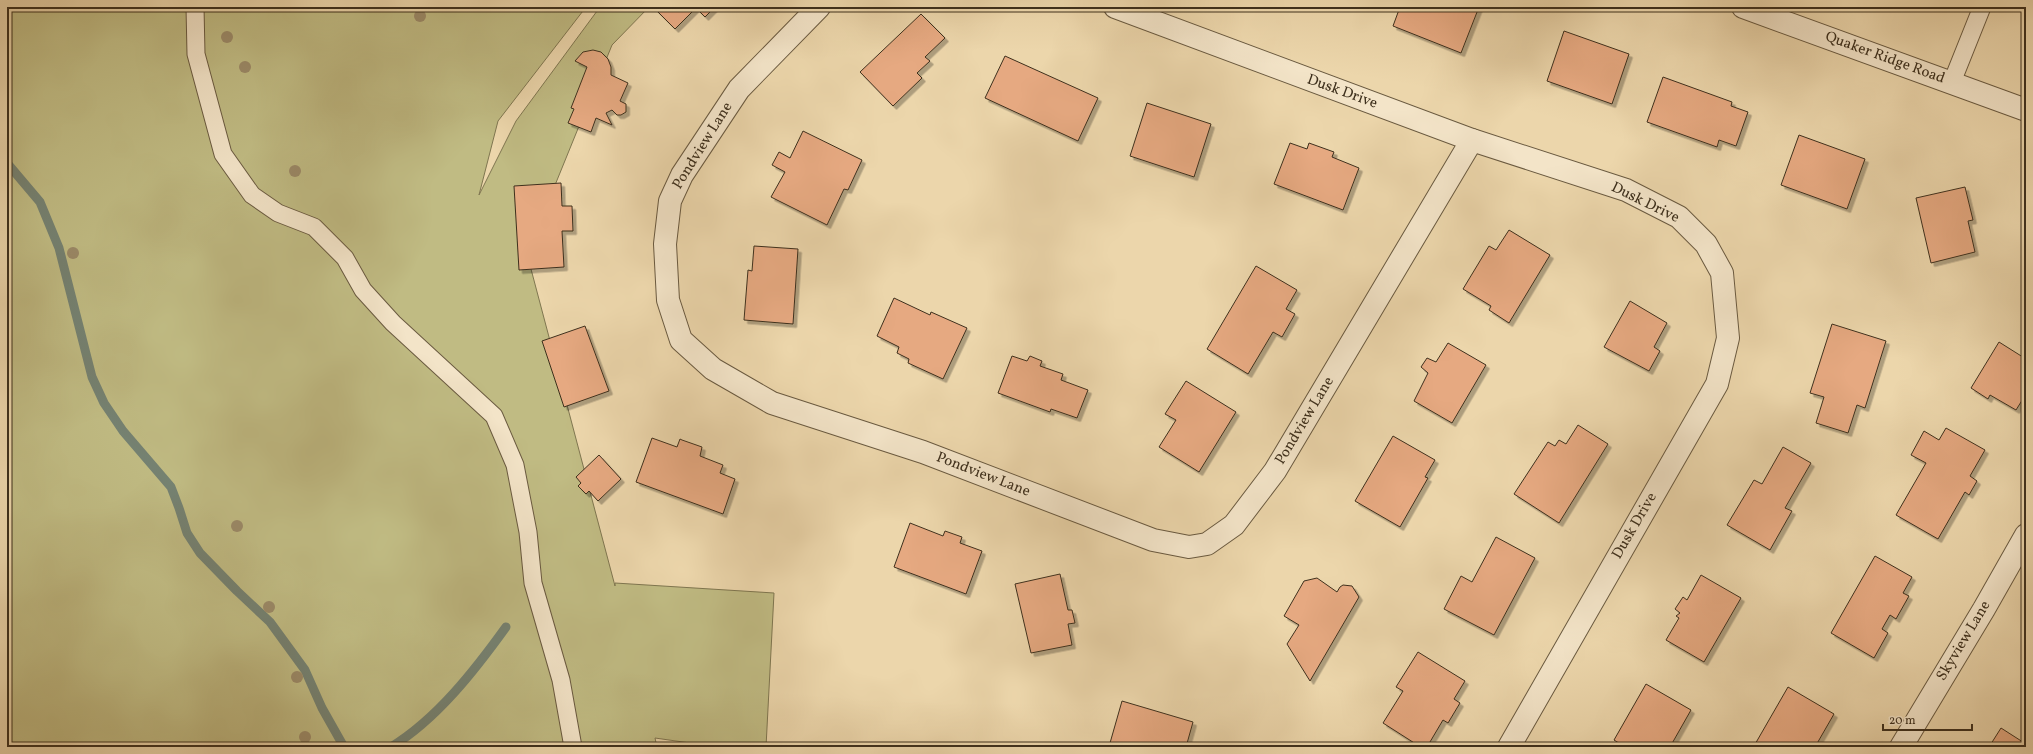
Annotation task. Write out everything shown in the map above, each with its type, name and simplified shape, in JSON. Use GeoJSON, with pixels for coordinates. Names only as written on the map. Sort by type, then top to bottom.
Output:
{"type":"FeatureCollection","features":[{"type":"Feature","properties":{"kind":"street","name":"Pondview Lane"},"geometry":{"type":"LineString","coordinates":[[819,7],[739,89],[682,175],[670,201],[665,244],[668,300],[681,340],[714,369],[772,403],[923,452],[1153,540],[1189,547],[1207,544],[1234,526],[1275,471],[1472,140]]}},
{"type":"Feature","properties":{"kind":"street","name":"Dusk Drive"},"geometry":{"type":"LineString","coordinates":[[1115,7],[1472,140],[1626,190],[1678,217],[1706,244],[1722,272],[1728,338],[1717,384],[1509,747]]}},
{"type":"Feature","properties":{"kind":"street","name":"Quaker Ridge Road"},"geometry":{"type":"LineString","coordinates":[[1743,7],[2026,110]]}},
{"type":"Feature","properties":{"kind":"street","name":"Skyview Lane"},"geometry":{"type":"LineString","coordinates":[[1901,747],[1984,609],[2026,535]]}},
{"type":"Feature","properties":{"kind":"lane"},"geometry":{"type":"LineString","coordinates":[[195,7],[196,54],[223,154],[252,195],[278,213],[314,227],[345,258],[364,290],[393,323],[494,416],[515,465],[528,532],[532,584],[562,680],[573,747]]}},
{"type":"Feature","properties":{"kind":"lane"},"geometry":{"type":"LineString","coordinates":[[1952,82],[1982,7]]}},
{"type":"Feature","properties":{"kind":"shaded area"},"geometry":{"type":"Polygon","coordinates":[[[7,7],[586,7],[498,121],[479,195],[516,121],[600,7],[649,7],[612,45],[527,254],[615,586],[615,583],[774,593],[766,747],[718,747],[655,738],[657,747],[7,747],[7,7]]]}},
{"type":"Feature","properties":{"kind":"building"},"geometry":{"type":"Polygon","coordinates":[[[653,7],[715,7],[705,17],[696,8],[675,29],[653,7]]]}},
{"type":"Feature","properties":{"kind":"building"},"geometry":{"type":"Polygon","coordinates":[[[1400,7],[1479,7],[1461,53],[1393,26],[1400,7]]]}},
{"type":"Feature","properties":{"kind":"building"},"geometry":{"type":"Polygon","coordinates":[[[921,14],[945,38],[925,57],[930,61],[917,73],[922,78],[893,106],[860,72],[921,14]]]}},
{"type":"Feature","properties":{"kind":"building"},"geometry":{"type":"Polygon","coordinates":[[[1564,31],[1629,54],[1612,104],[1547,81],[1564,31]]]}},
{"type":"Feature","properties":{"kind":"building"},"geometry":{"type":"Polygon","coordinates":[[[593,50],[601,52],[608,59],[611,67],[611,75],[628,83],[620,101],[626,104],[626,112],[621,115],[617,115],[612,110],[606,113],[612,125],[596,118],[591,132],[568,123],[574,109],[571,108],[587,67],[575,61],[583,52],[593,50]]]}},
{"type":"Feature","properties":{"kind":"building"},"geometry":{"type":"Polygon","coordinates":[[[1005,56],[1098,98],[1078,141],[985,98],[1005,56]]]}},
{"type":"Feature","properties":{"kind":"building"},"geometry":{"type":"Polygon","coordinates":[[[1663,77],[1732,102],[1731,106],[1748,112],[1736,146],[1719,140],[1717,147],[1647,122],[1663,77]]]}},
{"type":"Feature","properties":{"kind":"building"},"geometry":{"type":"Polygon","coordinates":[[[1147,103],[1211,124],[1194,177],[1130,156],[1147,103]]]}},
{"type":"Feature","properties":{"kind":"building"},"geometry":{"type":"Polygon","coordinates":[[[803,131],[862,160],[848,190],[844,189],[827,225],[771,197],[785,172],[772,165],[779,152],[790,158],[803,131]]]}},
{"type":"Feature","properties":{"kind":"building"},"geometry":{"type":"Polygon","coordinates":[[[1799,135],[1865,159],[1847,209],[1781,185],[1799,135]]]}},
{"type":"Feature","properties":{"kind":"building"},"geometry":{"type":"Polygon","coordinates":[[[1290,143],[1307,149],[1309,143],[1334,152],[1332,157],[1359,168],[1343,210],[1274,184],[1290,143]]]}},
{"type":"Feature","properties":{"kind":"building"},"geometry":{"type":"Polygon","coordinates":[[[561,183],[562,206],[572,206],[573,231],[562,231],[564,267],[519,270],[514,186],[561,183]]]}},
{"type":"Feature","properties":{"kind":"building"},"geometry":{"type":"Polygon","coordinates":[[[1965,187],[1973,220],[1968,221],[1975,252],[1931,263],[1916,198],[1965,187]]]}},
{"type":"Feature","properties":{"kind":"building"},"geometry":{"type":"Polygon","coordinates":[[[1509,230],[1550,255],[1509,323],[1489,310],[1491,306],[1463,289],[1489,246],[1496,250],[1509,230]]]}},
{"type":"Feature","properties":{"kind":"building"},"geometry":{"type":"Polygon","coordinates":[[[754,246],[798,249],[793,324],[744,320],[748,270],[752,271],[754,246]]]}},
{"type":"Feature","properties":{"kind":"building"},"geometry":{"type":"Polygon","coordinates":[[[1256,266],[1297,290],[1286,309],[1295,314],[1282,337],[1273,332],[1248,374],[1207,349],[1256,266]]]}},
{"type":"Feature","properties":{"kind":"building"},"geometry":{"type":"Polygon","coordinates":[[[894,298],[930,315],[931,312],[967,328],[943,379],[908,363],[909,359],[897,353],[899,347],[877,336],[894,298]]]}},
{"type":"Feature","properties":{"kind":"building"},"geometry":{"type":"Polygon","coordinates":[[[1630,301],[1667,323],[1654,347],[1660,351],[1649,371],[1604,347],[1630,301]]]}},
{"type":"Feature","properties":{"kind":"building"},"geometry":{"type":"Polygon","coordinates":[[[1832,324],[1886,341],[1865,408],[1857,405],[1848,433],[1816,423],[1824,397],[1810,393],[1832,324]]]}},
{"type":"Feature","properties":{"kind":"building"},"geometry":{"type":"Polygon","coordinates":[[[585,326],[609,391],[564,407],[542,341],[585,326]]]}},
{"type":"Feature","properties":{"kind":"building"},"geometry":{"type":"Polygon","coordinates":[[[1999,342],[2026,359],[2026,394],[2016,410],[1990,395],[1988,399],[1971,388],[1999,342]]]}},
{"type":"Feature","properties":{"kind":"building"},"geometry":{"type":"Polygon","coordinates":[[[1448,343],[1486,365],[1452,423],[1414,401],[1428,373],[1421,367],[1427,358],[1436,362],[1448,343]]]}},
{"type":"Feature","properties":{"kind":"building"},"geometry":{"type":"Polygon","coordinates":[[[1012,356],[1027,361],[1030,356],[1042,361],[1040,366],[1063,374],[1061,380],[1088,390],[1077,418],[1051,409],[1050,412],[998,393],[1012,356]]]}},
{"type":"Feature","properties":{"kind":"building"},"geometry":{"type":"Polygon","coordinates":[[[1186,381],[1236,412],[1199,472],[1159,447],[1176,420],[1165,414],[1186,381]]]}},
{"type":"Feature","properties":{"kind":"building"},"geometry":{"type":"Polygon","coordinates":[[[1578,425],[1608,444],[1559,523],[1514,494],[1548,442],[1555,446],[1559,440],[1566,444],[1578,425]]]}},
{"type":"Feature","properties":{"kind":"building"},"geometry":{"type":"Polygon","coordinates":[[[1946,428],[1985,450],[1970,476],[1977,481],[1969,495],[1965,492],[1938,539],[1896,515],[1926,463],[1911,455],[1924,431],[1939,440],[1946,428]]]}},
{"type":"Feature","properties":{"kind":"building"},"geometry":{"type":"Polygon","coordinates":[[[1393,436],[1435,460],[1425,477],[1428,478],[1400,527],[1355,501],[1393,436]]]}},
{"type":"Feature","properties":{"kind":"building"},"geometry":{"type":"Polygon","coordinates":[[[652,438],[677,447],[680,439],[702,447],[700,456],[723,465],[720,473],[735,479],[723,514],[636,482],[652,438]]]}},
{"type":"Feature","properties":{"kind":"building"},"geometry":{"type":"Polygon","coordinates":[[[1783,447],[1811,463],[1785,508],[1792,511],[1770,550],[1727,525],[1754,480],[1762,484],[1783,447]]]}},
{"type":"Feature","properties":{"kind":"building"},"geometry":{"type":"Polygon","coordinates":[[[599,455],[621,479],[598,501],[589,491],[586,494],[578,486],[581,483],[576,477],[599,455]]]}},
{"type":"Feature","properties":{"kind":"building"},"geometry":{"type":"Polygon","coordinates":[[[910,523],[943,536],[945,531],[962,537],[960,543],[982,551],[966,594],[894,567],[910,523]]]}},
{"type":"Feature","properties":{"kind":"building"},"geometry":{"type":"Polygon","coordinates":[[[1496,537],[1535,558],[1494,635],[1444,609],[1461,576],[1472,582],[1496,537]]]}},
{"type":"Feature","properties":{"kind":"building"},"geometry":{"type":"Polygon","coordinates":[[[1875,556],[1912,577],[1903,593],[1909,596],[1896,619],[1890,615],[1882,629],[1888,633],[1874,658],[1831,633],[1875,556]]]}},
{"type":"Feature","properties":{"kind":"building"},"geometry":{"type":"Polygon","coordinates":[[[1060,574],[1068,610],[1072,610],[1075,623],[1068,624],[1072,645],[1031,653],[1015,584],[1060,574]]]}},
{"type":"Feature","properties":{"kind":"building"},"geometry":{"type":"Polygon","coordinates":[[[1701,575],[1741,598],[1704,662],[1666,640],[1679,618],[1676,616],[1680,613],[1675,609],[1683,597],[1687,600],[1701,575]]]}},
{"type":"Feature","properties":{"kind":"building"},"geometry":{"type":"Polygon","coordinates":[[[1317,578],[1337,592],[1343,585],[1352,586],[1359,597],[1310,681],[1287,644],[1299,625],[1284,616],[1304,581],[1317,578]]]}},
{"type":"Feature","properties":{"kind":"building"},"geometry":{"type":"Polygon","coordinates":[[[1418,652],[1465,681],[1454,699],[1460,703],[1448,723],[1443,720],[1427,747],[1419,746],[1383,723],[1403,691],[1396,687],[1418,652]]]}},
{"type":"Feature","properties":{"kind":"building"},"geometry":{"type":"Polygon","coordinates":[[[1646,684],[1691,710],[1670,747],[1625,747],[1614,740],[1646,684]]]}},
{"type":"Feature","properties":{"kind":"building"},"geometry":{"type":"Polygon","coordinates":[[[1788,687],[1834,714],[1815,747],[1755,747],[1754,746],[1788,687]]]}},
{"type":"Feature","properties":{"kind":"building"},"geometry":{"type":"Polygon","coordinates":[[[1122,701],[1193,722],[1186,747],[1124,747],[1110,743],[1122,701]]]}},
{"type":"Feature","properties":{"kind":"building"},"geometry":{"type":"Polygon","coordinates":[[[2001,728],[2026,744],[2026,747],[1989,747],[2001,728]]]}},
{"type":"Feature","properties":{"kind":"waterway"},"geometry":{"type":"LineString","coordinates":[[7,163],[40,202],[59,248],[92,377],[104,403],[123,431],[171,487],[187,533],[200,553],[270,622],[305,670],[322,708],[344,747]]}},
{"type":"Feature","properties":{"kind":"waterway"},"geometry":{"type":"LineString","coordinates":[[391,747],[408,736],[454,693],[506,627]]}}]}
